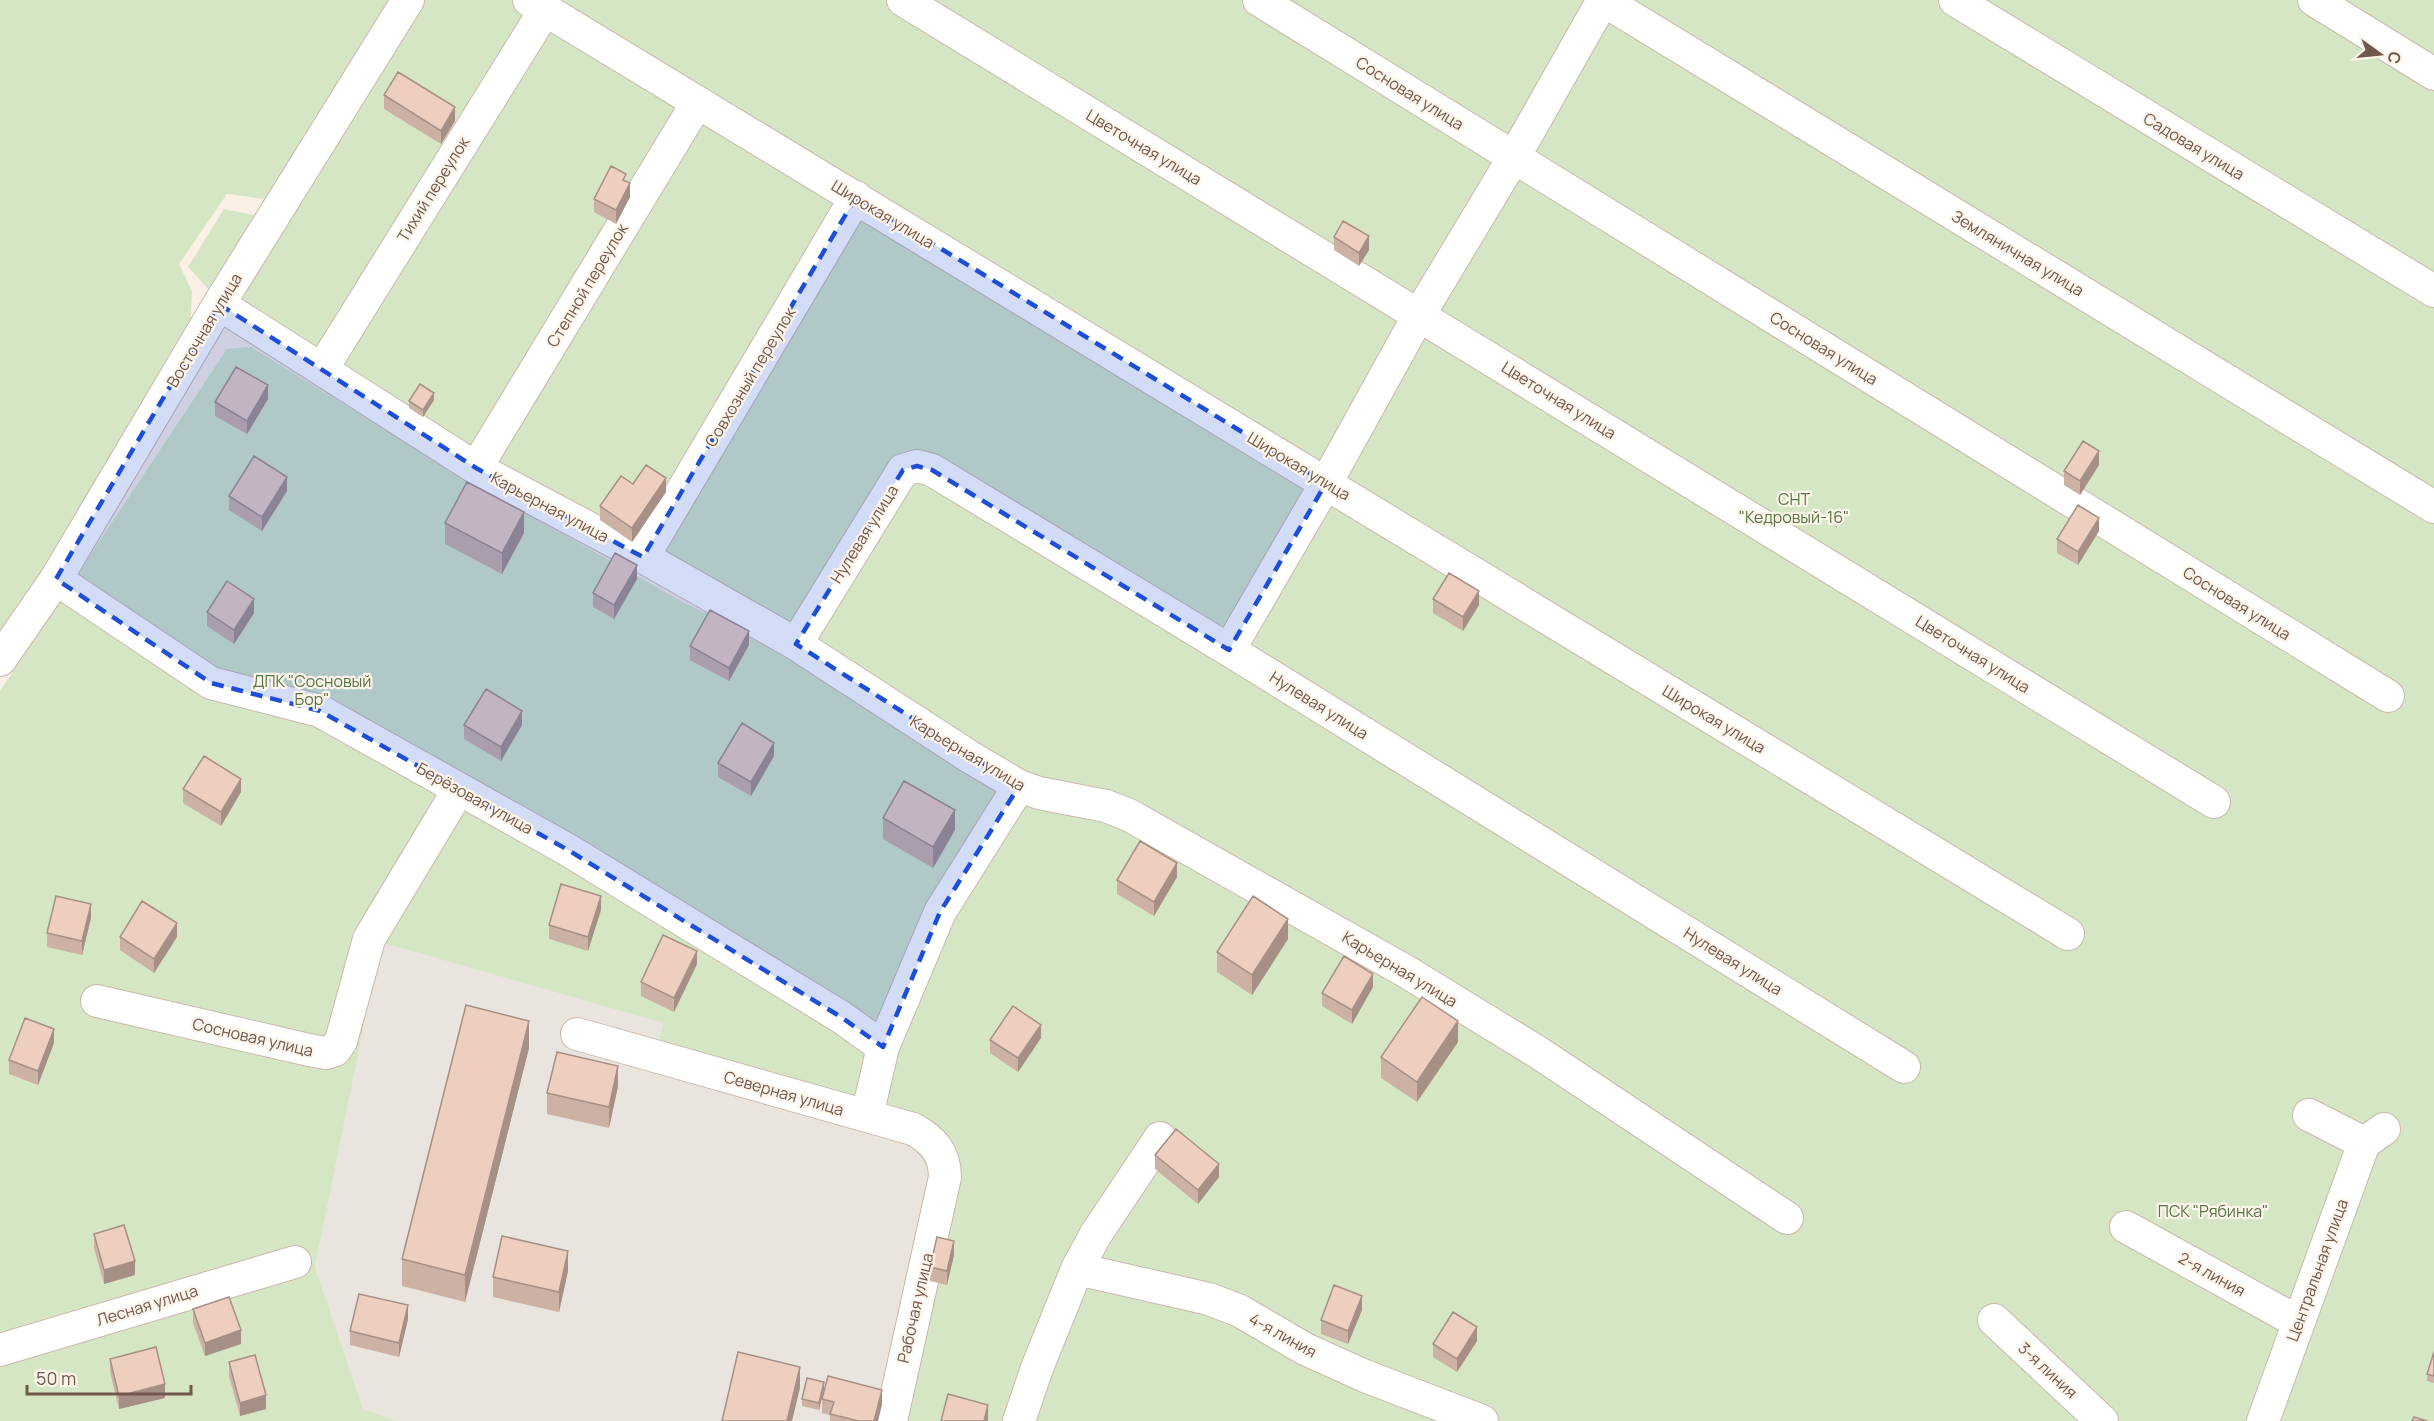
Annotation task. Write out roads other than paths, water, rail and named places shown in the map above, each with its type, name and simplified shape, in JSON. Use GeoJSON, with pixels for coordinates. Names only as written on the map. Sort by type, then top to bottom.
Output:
{"type":"FeatureCollection","features":[{"type":"Feature","properties":{"kind":"street","name":"Восточная улица"},"geometry":{"type":"LineString","coordinates":[[0,660],[56,579],[219,304],[408,0]]}},
{"type":"Feature","properties":{"kind":"street","name":"Цветочная улица"},"geometry":{"type":"LineString","coordinates":[[903,0],[2214,802]]}},
{"type":"Feature","properties":{"kind":"street","name":"Сосновая улица"},"geometry":{"type":"LineString","coordinates":[[1259,0],[2388,696]]}},
{"type":"Feature","properties":{"kind":"street"},"geometry":{"type":"LineString","coordinates":[[1229,650],[1326,483],[1419,315],[1514,157],[1603,0]]}},
{"type":"Feature","properties":{"kind":"street","name":"Земляничная улица"},"geometry":{"type":"LineString","coordinates":[[1603,0],[2434,507]]}},
{"type":"Feature","properties":{"kind":"street","name":"Садовая улица"},"geometry":{"type":"LineString","coordinates":[[1955,0],[2434,291]]}},
{"type":"Feature","properties":{"kind":"street"},"geometry":{"type":"LineString","coordinates":[[2314,0],[2434,74]]}},
{"type":"Feature","properties":{"kind":"street","name":"Широкая улица"},"geometry":{"type":"LineString","coordinates":[[537,5],[2068,934]]}},
{"type":"Feature","properties":{"kind":"street","name":"Тихий переулок"},"geometry":{"type":"LineString","coordinates":[[322,369],[537,5]]}},
{"type":"Feature","properties":{"kind":"street","name":"Степной переулок"},"geometry":{"type":"LineString","coordinates":[[476,468],[698,103]]}},
{"type":"Feature","properties":{"kind":"street","name":"Совхозный переулок"},"geometry":{"type":"LineString","coordinates":[[643,557],[856,197]]}},
{"type":"Feature","properties":{"kind":"street","name":"Карьерная улица"},"geometry":{"type":"LineString","coordinates":[[219,304],[476,468],[643,557],[796,645],[970,758],[1018,786],[1039,793],[1106,806],[1129,815],[1417,978],[1539,1053],[1787,1218]]}},
{"type":"Feature","properties":{"kind":"street","name":"Нулевая улица"},"geometry":{"type":"LineString","coordinates":[[796,645],[903,470],[918,466],[933,470],[1904,1067]]}},
{"type":"Feature","properties":{"kind":"street","name":"Берёзовая улица"},"geometry":{"type":"LineString","coordinates":[[56,579],[211,683],[320,711],[568,850],[841,1017],[883,1047]]}},
{"type":"Feature","properties":{"kind":"street"},"geometry":{"type":"LineString","coordinates":[[867,1116],[883,1047],[940,912],[1018,786]]}},
{"type":"Feature","properties":{"kind":"street","name":"Сосновая улица"},"geometry":{"type":"LineString","coordinates":[[97,1001],[309,1050],[326,1053],[335,1050],[341,1041],[369,939],[459,789]]}},
{"type":"Feature","properties":{"kind":"street","name":"Северная улица"},"geometry":{"type":"LineString","coordinates":[[577,1034],[913,1129],[927,1137],[938,1149],[945,1163],[945,1177],[940,1195]]}},
{"type":"Feature","properties":{"kind":"street","name":"Центральная улица"},"geometry":{"type":"LineString","coordinates":[[2263,1421],[2298,1322],[2374,1136],[2309,1115]]}},
{"type":"Feature","properties":{"kind":"street"},"geometry":{"type":"LineString","coordinates":[[1019,1421],[1037,1368],[1077,1269],[1096,1234],[1160,1138]]}},
{"type":"Feature","properties":{"kind":"street","name":"Рабочая улица"},"geometry":{"type":"LineString","coordinates":[[891,1421],[940,1195]]}},
{"type":"Feature","properties":{"kind":"street","name":"2-я линия"},"geometry":{"type":"LineString","coordinates":[[2126,1227],[2298,1322]]}},
{"type":"Feature","properties":{"kind":"street","name":"Лесная улица"},"geometry":{"type":"LineString","coordinates":[[0,1350],[295,1262]]}},
{"type":"Feature","properties":{"kind":"street","name":"4-я линия"},"geometry":{"type":"LineString","coordinates":[[1077,1269],[1209,1299],[1240,1311],[1305,1349],[1365,1376],[1482,1421]]}},
{"type":"Feature","properties":{"kind":"street","name":"3-я линия"},"geometry":{"type":"LineString","coordinates":[[1994,1320],[2102,1421]]}},
{"type":"Feature","properties":{"kind":"park label","name":"СНТ \"Кедровый-16\""},"geometry":{"type":"Point","coordinates":[1794,508]}},
{"type":"Feature","properties":{"kind":"park label","name":"ДПК \"Сосновый Бор\""},"geometry":{"type":"Point","coordinates":[312,690]}},
{"type":"Feature","properties":{"kind":"park label","name":"ПСК \"Рябинка\""},"geometry":{"type":"Point","coordinates":[2213,1211]}}]}
